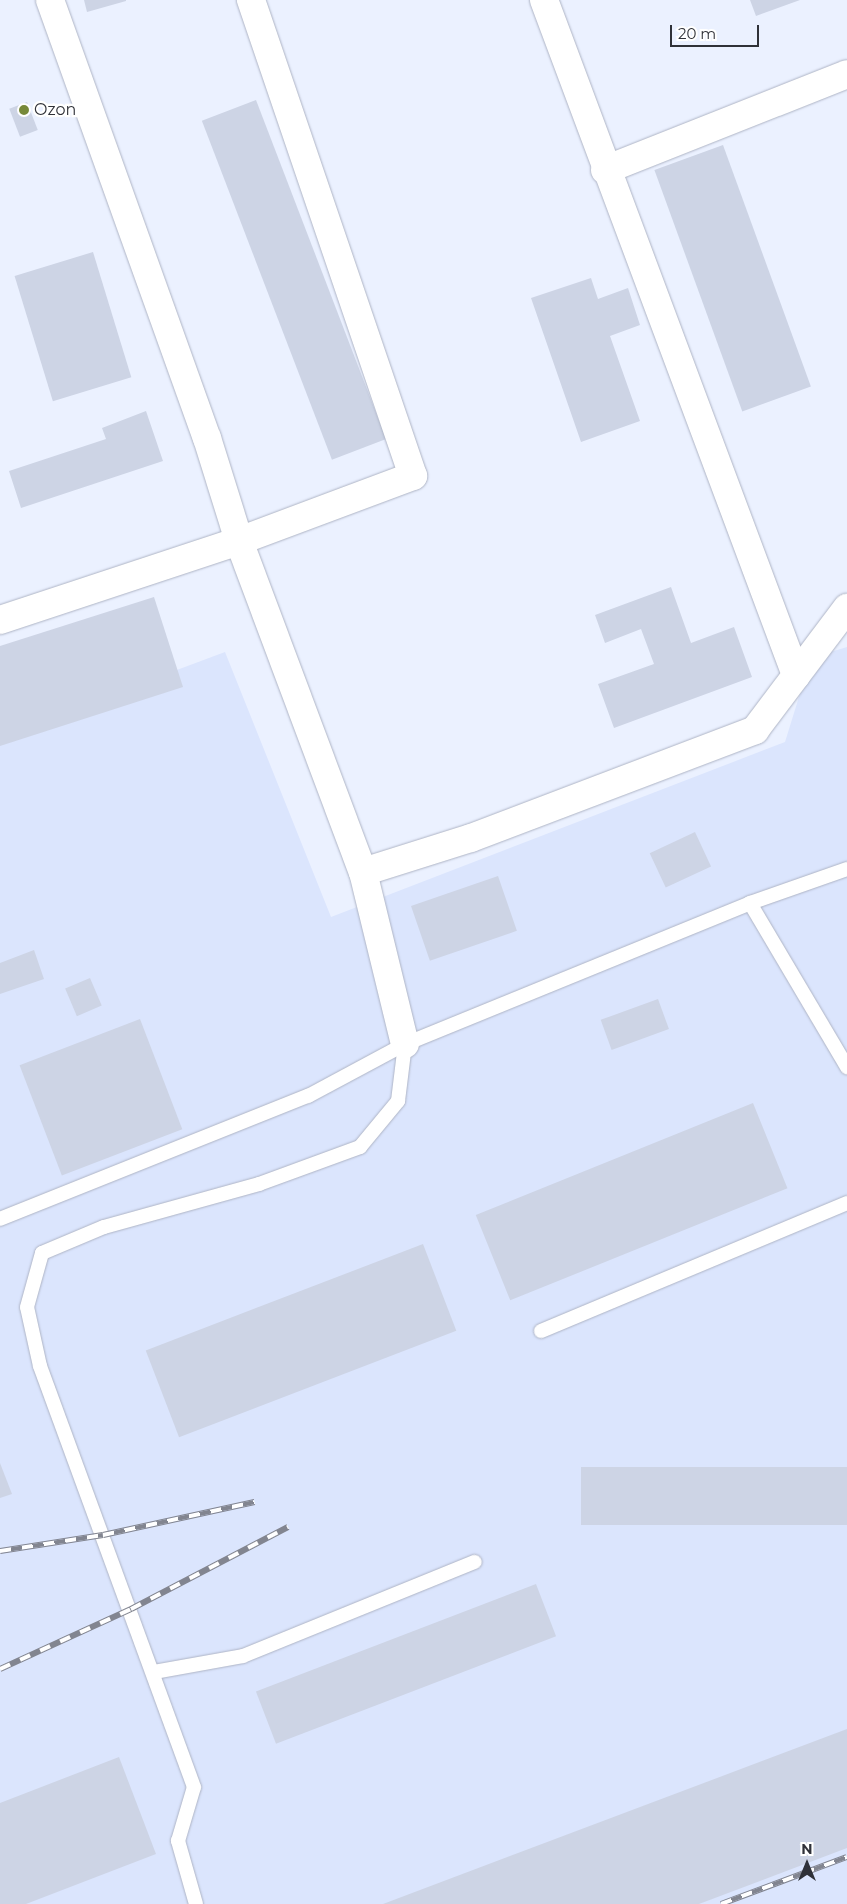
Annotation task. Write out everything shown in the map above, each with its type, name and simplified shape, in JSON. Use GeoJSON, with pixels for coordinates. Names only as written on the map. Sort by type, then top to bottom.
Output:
{"type":"FeatureCollection","features":[{"type":"Feature","properties":{"kind":"street"},"geometry":{"type":"LineString","coordinates":[[50,0],[207,438],[239,541],[363,872],[405,1044]]}},
{"type":"Feature","properties":{"kind":"street"},"geometry":{"type":"LineString","coordinates":[[0,620],[239,541],[413,476],[251,0]]}},
{"type":"Feature","properties":{"kind":"street"},"geometry":{"type":"LineString","coordinates":[[544,0],[605,170],[796,675]]}},
{"type":"Feature","properties":{"kind":"street"},"geometry":{"type":"LineString","coordinates":[[605,170],[847,74]]}},
{"type":"Feature","properties":{"kind":"street"},"geometry":{"type":"LineString","coordinates":[[363,872],[470,838],[755,730],[847,608]]}},
{"type":"Feature","properties":{"kind":"lane"},"geometry":{"type":"LineString","coordinates":[[0,1219],[308,1096],[405,1044],[750,904],[847,869]]}},
{"type":"Feature","properties":{"kind":"lane"},"geometry":{"type":"LineString","coordinates":[[750,904],[847,1067]]}},
{"type":"Feature","properties":{"kind":"lane"},"geometry":{"type":"LineString","coordinates":[[196,1904],[178,1841],[194,1787],[154,1672],[40,1366],[27,1307],[42,1253],[104,1227],[259,1184],[360,1147],[398,1101],[405,1044]]}},
{"type":"Feature","properties":{"kind":"lane"},"geometry":{"type":"LineString","coordinates":[[541,1331],[847,1203]]}},
{"type":"Feature","properties":{"kind":"lane"},"geometry":{"type":"LineString","coordinates":[[154,1672],[243,1656],[475,1562]]}},
{"type":"Feature","properties":{"kind":"shaded area"},"geometry":{"type":"Polygon","coordinates":[[[847,647],[847,1904],[0,1904],[0,736],[225,652],[331,917],[785,742],[811,658],[847,647]]]}},
{"type":"Feature","properties":{"kind":"building"},"geometry":{"type":"Polygon","coordinates":[[[84,0],[126,0],[126,1],[87,12],[84,0]]]}},
{"type":"Feature","properties":{"kind":"building"},"geometry":{"type":"Polygon","coordinates":[[[750,0],[800,0],[756,16],[750,0]]]}},
{"type":"Feature","properties":{"kind":"building"},"geometry":{"type":"Polygon","coordinates":[[[256,100],[386,439],[332,460],[202,121],[256,100]]]}},
{"type":"Feature","properties":{"kind":"building"},"geometry":{"type":"Polygon","coordinates":[[[27,102],[38,130],[20,137],[9,109],[27,102]]]}},
{"type":"Feature","properties":{"kind":"building"},"geometry":{"type":"Polygon","coordinates":[[[723,145],[811,387],[742,411],[654,170],[723,145]]]}},
{"type":"Feature","properties":{"kind":"building"},"geometry":{"type":"Polygon","coordinates":[[[93,252],[131,377],[53,401],[15,276],[93,252]]]}},
{"type":"Feature","properties":{"kind":"building"},"geometry":{"type":"Polygon","coordinates":[[[591,278],[598,299],[628,288],[640,325],[610,336],[640,421],[581,442],[531,298],[591,278]]]}},
{"type":"Feature","properties":{"kind":"building"},"geometry":{"type":"Polygon","coordinates":[[[146,411],[163,461],[21,508],[9,471],[106,439],[102,428],[146,411]]]}},
{"type":"Feature","properties":{"kind":"building"},"geometry":{"type":"Polygon","coordinates":[[[671,587],[691,643],[734,627],[752,677],[614,728],[598,684],[654,664],[641,629],[605,643],[595,615],[671,587]]]}},
{"type":"Feature","properties":{"kind":"building"},"geometry":{"type":"Polygon","coordinates":[[[154,597],[183,687],[0,746],[0,646],[154,597]]]}},
{"type":"Feature","properties":{"kind":"building"},"geometry":{"type":"Polygon","coordinates":[[[695,832],[711,866],[666,888],[650,853],[695,832]]]}},
{"type":"Feature","properties":{"kind":"building"},"geometry":{"type":"Polygon","coordinates":[[[498,876],[517,931],[430,961],[411,906],[498,876]]]}},
{"type":"Feature","properties":{"kind":"building"},"geometry":{"type":"Polygon","coordinates":[[[34,950],[44,979],[0,994],[0,963],[34,950]]]}},
{"type":"Feature","properties":{"kind":"building"},"geometry":{"type":"Polygon","coordinates":[[[90,978],[102,1006],[77,1016],[65,989],[90,978]]]}},
{"type":"Feature","properties":{"kind":"building"},"geometry":{"type":"Polygon","coordinates":[[[658,999],[669,1029],[612,1050],[601,1020],[658,999]]]}},
{"type":"Feature","properties":{"kind":"building"},"geometry":{"type":"Polygon","coordinates":[[[140,1019],[182,1129],[62,1175],[20,1065],[140,1019]]]}},
{"type":"Feature","properties":{"kind":"building"},"geometry":{"type":"Polygon","coordinates":[[[753,1103],[787,1188],[510,1300],[476,1215],[753,1103]]]}},
{"type":"Feature","properties":{"kind":"building"},"geometry":{"type":"Polygon","coordinates":[[[423,1244],[456,1331],[179,1437],[146,1350],[423,1244]]]}},
{"type":"Feature","properties":{"kind":"building"},"geometry":{"type":"Polygon","coordinates":[[[0,1463],[12,1494],[0,1498],[0,1463]]]}},
{"type":"Feature","properties":{"kind":"building"},"geometry":{"type":"Polygon","coordinates":[[[581,1467],[847,1467],[847,1525],[581,1525],[581,1467]]]}},
{"type":"Feature","properties":{"kind":"building"},"geometry":{"type":"Polygon","coordinates":[[[536,1584],[556,1636],[276,1744],[256,1692],[536,1584]]]}},
{"type":"Feature","properties":{"kind":"building"},"geometry":{"type":"Polygon","coordinates":[[[847,1729],[847,1848],[699,1904],[383,1904],[847,1729]]]}},
{"type":"Feature","properties":{"kind":"building"},"geometry":{"type":"Polygon","coordinates":[[[119,1757],[156,1854],[26,1904],[0,1904],[0,1803],[119,1757]]]}},
{"type":"Feature","properties":{"kind":"railway"},"geometry":{"type":"LineString","coordinates":[[0,1551],[103,1535],[254,1502]]}},
{"type":"Feature","properties":{"kind":"railway"},"geometry":{"type":"LineString","coordinates":[[0,1669],[131,1609],[288,1527]]}},
{"type":"Feature","properties":{"kind":"railway"},"geometry":{"type":"LineString","coordinates":[[721,1904],[847,1857]]}},
{"type":"Feature","properties":{"kind":"place","name":"Ozon"},"geometry":{"type":"Point","coordinates":[24,110]}}]}
